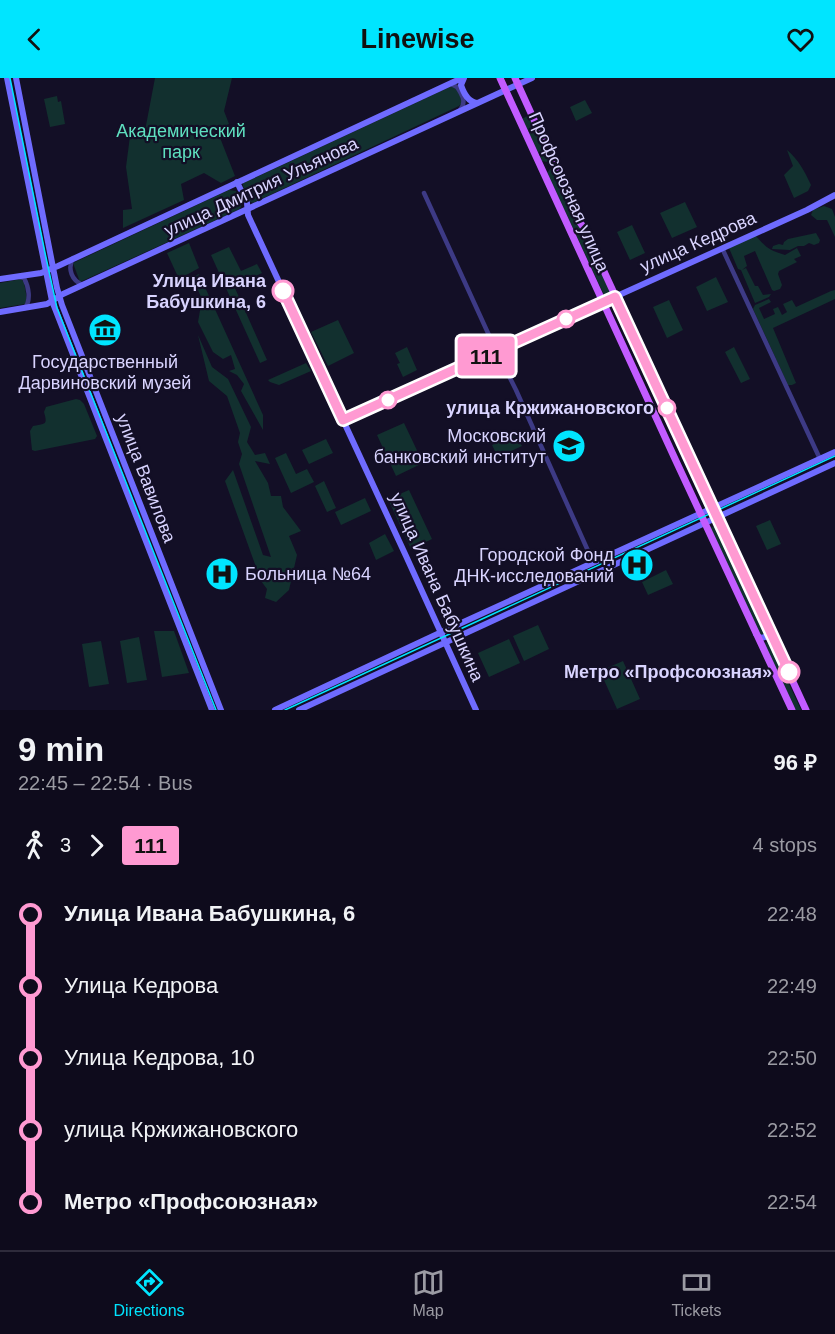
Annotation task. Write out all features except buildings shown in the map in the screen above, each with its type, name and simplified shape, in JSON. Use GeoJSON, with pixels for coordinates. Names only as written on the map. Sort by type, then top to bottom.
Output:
{"type":"FeatureCollection","features":[{"type":"Feature","properties":{"kind":"main road","name":"улица Вавилова"},"geometry":{"type":"LineString","coordinates":[[7,78],[52,301],[213,710]]}},
{"type":"Feature","properties":{"kind":"main road","name":"улица Вавилова"},"geometry":{"type":"LineString","coordinates":[[16,78],[59,297],[221,710]]}},
{"type":"Feature","properties":{"kind":"main road","name":"улица Дмитрия Ульянова"},"geometry":{"type":"LineString","coordinates":[[0,279],[46,271],[463,78]]}},
{"type":"Feature","properties":{"kind":"main road"},"geometry":{"type":"LineString","coordinates":[[463,78],[461,85],[466,98],[478,103]]}},
{"type":"Feature","properties":{"kind":"main road","name":"Профсоюзная улица"},"geometry":{"type":"LineString","coordinates":[[500,78],[792,710]]}},
{"type":"Feature","properties":{"kind":"main road","name":"улица Дмитрия Ульянова"},"geometry":{"type":"LineString","coordinates":[[0,312],[47,304],[506,90],[517,81],[532,78]]}},
{"type":"Feature","properties":{"kind":"main road","name":"Профсоюзная улица"},"geometry":{"type":"LineString","coordinates":[[517,81],[579,221],[805,709]]}},
{"type":"Feature","properties":{"kind":"main road"},"geometry":{"type":"LineString","coordinates":[[538,162],[547,163],[551,157]]}},
{"type":"Feature","properties":{"kind":"main road"},"geometry":{"type":"LineString","coordinates":[[543,173],[549,166],[556,166]]}},
{"type":"Feature","properties":{"kind":"main road","name":"улица Ивана Бабушкина"},"geometry":{"type":"LineString","coordinates":[[237,182],[247,203],[248,215],[476,710]]}},
{"type":"Feature","properties":{"kind":"main road","name":"улица Кедрова"},"geometry":{"type":"LineString","coordinates":[[343,420],[835,195]]}},
{"type":"Feature","properties":{"kind":"main road"},"geometry":{"type":"LineString","coordinates":[[643,390],[652,394],[656,390],[656,384]]}},
{"type":"Feature","properties":{"kind":"main road"},"geometry":{"type":"LineString","coordinates":[[660,427],[660,421],[665,417],[673,421]]}},
{"type":"Feature","properties":{"kind":"main road"},"geometry":{"type":"LineString","coordinates":[[275,710],[835,452]]}},
{"type":"Feature","properties":{"kind":"main road"},"geometry":{"type":"LineString","coordinates":[[300,710],[835,463]]}},
{"type":"Feature","properties":{"kind":"main road"},"geometry":{"type":"LineString","coordinates":[[755,633],[760,638],[765,637],[768,628]]}},
{"type":"Feature","properties":{"kind":"street"},"geometry":{"type":"LineString","coordinates":[[449,84],[457,87],[464,100],[458,112]]}},
{"type":"Feature","properties":{"kind":"street"},"geometry":{"type":"LineString","coordinates":[[424,193],[593,562]]}},
{"type":"Feature","properties":{"kind":"street"},"geometry":{"type":"LineString","coordinates":[[722,248],[820,459]]}},
{"type":"Feature","properties":{"kind":"street"},"geometry":{"type":"LineString","coordinates":[[73,258],[70,266],[71,274],[76,282],[83,286]]}},
{"type":"Feature","properties":{"kind":"street"},"geometry":{"type":"LineString","coordinates":[[19,277],[24,278],[27,284],[29,301],[25,308]]}},
{"type":"Feature","properties":{"kind":"street"},"geometry":{"type":"LineString","coordinates":[[762,647],[763,642],[767,639],[772,640],[775,644]]}},
{"type":"Feature","properties":{"kind":"green space","name":"Академический парк"},"geometry":{"type":"Polygon","coordinates":[[[155,78],[232,78],[224,111],[229,124],[217,130],[235,176],[221,183],[204,173],[181,184],[184,200],[123,228],[123,210],[132,209],[126,167],[130,135],[144,136],[155,78]]]}},
{"type":"Feature","properties":{"kind":"green space"},"geometry":{"type":"Polygon","coordinates":[[[452,86],[460,95],[462,103],[459,106],[253,203],[249,201],[243,183],[452,86]]]}},
{"type":"Feature","properties":{"kind":"green space"},"geometry":{"type":"Polygon","coordinates":[[[57,96],[58,102],[61,101],[65,124],[50,127],[44,99],[57,96]]]}},
{"type":"Feature","properties":{"kind":"green space"},"geometry":{"type":"Polygon","coordinates":[[[585,100],[592,113],[576,121],[570,107],[585,100]]]}},
{"type":"Feature","properties":{"kind":"green space"},"geometry":{"type":"Polygon","coordinates":[[[529,115],[549,159],[547,162],[542,161],[522,119],[529,115]]]}},
{"type":"Feature","properties":{"kind":"green space"},"geometry":{"type":"Polygon","coordinates":[[[787,150],[795,157],[811,185],[808,191],[794,198],[784,175],[793,166],[787,150]]]}},
{"type":"Feature","properties":{"kind":"green space"},"geometry":{"type":"Polygon","coordinates":[[[550,169],[554,170],[610,292],[605,297],[547,173],[550,169]]]}},
{"type":"Feature","properties":{"kind":"green space"},"geometry":{"type":"Polygon","coordinates":[[[229,190],[236,191],[242,204],[240,209],[80,282],[73,263],[229,190]]]}},
{"type":"Feature","properties":{"kind":"green space"},"geometry":{"type":"Polygon","coordinates":[[[685,202],[697,227],[672,238],[660,213],[685,202]]]}},
{"type":"Feature","properties":{"kind":"green space"},"geometry":{"type":"Polygon","coordinates":[[[824,206],[832,209],[835,217],[835,237],[827,220],[817,220],[811,215],[813,210],[824,206]]]}},
{"type":"Feature","properties":{"kind":"green space"},"geometry":{"type":"Polygon","coordinates":[[[632,225],[645,253],[630,260],[617,232],[632,225]]]}},
{"type":"Feature","properties":{"kind":"green space"},"geometry":{"type":"Polygon","coordinates":[[[816,233],[820,240],[814,245],[809,243],[790,250],[772,249],[773,246],[783,245],[788,239],[816,233]]]}},
{"type":"Feature","properties":{"kind":"green space"},"geometry":{"type":"Polygon","coordinates":[[[755,235],[765,246],[775,252],[785,255],[797,248],[801,256],[794,259],[797,262],[779,271],[782,285],[780,289],[774,291],[755,251],[744,256],[747,266],[742,270],[746,268],[755,286],[758,286],[763,295],[771,294],[755,303],[729,248],[755,235]]]}},
{"type":"Feature","properties":{"kind":"green space"},"geometry":{"type":"Polygon","coordinates":[[[189,243],[199,268],[179,279],[167,253],[189,243]]]}},
{"type":"Feature","properties":{"kind":"green space"},"geometry":{"type":"Polygon","coordinates":[[[229,247],[241,271],[257,264],[262,273],[234,286],[267,360],[260,363],[211,255],[229,247]]]}},
{"type":"Feature","properties":{"kind":"green space"},"geometry":{"type":"Polygon","coordinates":[[[199,274],[263,415],[263,430],[241,391],[244,384],[237,375],[229,371],[235,369],[231,355],[223,359],[213,352],[198,322],[202,299],[192,277],[199,274]]]}},
{"type":"Feature","properties":{"kind":"green space"},"geometry":{"type":"Polygon","coordinates":[[[716,277],[728,302],[707,311],[696,287],[716,277]]]}},
{"type":"Feature","properties":{"kind":"green space"},"geometry":{"type":"Polygon","coordinates":[[[21,279],[24,282],[27,300],[25,304],[0,308],[0,283],[21,279]]]}},
{"type":"Feature","properties":{"kind":"green space"},"geometry":{"type":"Polygon","coordinates":[[[835,290],[835,299],[773,328],[796,383],[788,385],[753,309],[755,305],[769,299],[771,302],[759,308],[764,319],[775,314],[773,309],[778,307],[782,315],[787,312],[783,304],[792,300],[796,307],[835,290]]]}},
{"type":"Feature","properties":{"kind":"green space"},"geometry":{"type":"Polygon","coordinates":[[[669,300],[683,330],[667,338],[653,307],[669,300]]]}},
{"type":"Feature","properties":{"kind":"green space"},"geometry":{"type":"Polygon","coordinates":[[[338,320],[354,353],[328,366],[311,332],[338,320]]]}},
{"type":"Feature","properties":{"kind":"green space"},"geometry":{"type":"Polygon","coordinates":[[[198,335],[212,367],[228,379],[251,427],[247,442],[255,455],[265,453],[270,464],[255,461],[268,483],[271,496],[281,496],[283,507],[301,531],[289,536],[297,555],[289,590],[276,602],[265,598],[267,589],[261,581],[225,481],[233,470],[263,555],[271,557],[239,464],[242,454],[238,442],[240,433],[227,396],[209,381],[198,335]]]}},
{"type":"Feature","properties":{"kind":"green space"},"geometry":{"type":"Polygon","coordinates":[[[407,347],[417,370],[403,377],[395,353],[407,347]]]}},
{"type":"Feature","properties":{"kind":"green space"},"geometry":{"type":"Polygon","coordinates":[[[734,347],[750,379],[741,383],[725,352],[734,347]]]}},
{"type":"Feature","properties":{"kind":"green space"},"geometry":{"type":"Polygon","coordinates":[[[306,363],[311,371],[279,385],[268,380],[306,363]]]}},
{"type":"Feature","properties":{"kind":"green space"},"geometry":{"type":"Polygon","coordinates":[[[76,399],[84,404],[97,436],[95,439],[32,450],[30,431],[33,426],[45,422],[46,407],[76,399]]]}},
{"type":"Feature","properties":{"kind":"green space"},"geometry":{"type":"Polygon","coordinates":[[[404,423],[423,463],[396,476],[377,435],[404,423]]]}},
{"type":"Feature","properties":{"kind":"green space"},"geometry":{"type":"Polygon","coordinates":[[[516,434],[522,446],[498,457],[492,445],[516,434]]]}},
{"type":"Feature","properties":{"kind":"green space"},"geometry":{"type":"Polygon","coordinates":[[[326,439],[333,453],[309,464],[302,450],[326,439]]]}},
{"type":"Feature","properties":{"kind":"green space"},"geometry":{"type":"Polygon","coordinates":[[[286,453],[296,474],[307,469],[314,482],[291,493],[275,458],[286,453]]]}},
{"type":"Feature","properties":{"kind":"green space"},"geometry":{"type":"Polygon","coordinates":[[[324,481],[336,508],[327,512],[315,486],[324,481]]]}},
{"type":"Feature","properties":{"kind":"green space"},"geometry":{"type":"Polygon","coordinates":[[[409,490],[432,539],[411,549],[388,499],[409,490]]]}},
{"type":"Feature","properties":{"kind":"green space"},"geometry":{"type":"Polygon","coordinates":[[[365,498],[371,511],[341,525],[335,512],[365,498]]]}},
{"type":"Feature","properties":{"kind":"green space"},"geometry":{"type":"Polygon","coordinates":[[[770,520],[781,544],[767,550],[756,526],[770,520]]]}},
{"type":"Feature","properties":{"kind":"green space"},"geometry":{"type":"Polygon","coordinates":[[[717,525],[766,632],[764,636],[759,634],[710,528],[717,525]]]}},
{"type":"Feature","properties":{"kind":"green space"},"geometry":{"type":"Polygon","coordinates":[[[385,534],[394,551],[376,560],[369,543],[385,534]]]}},
{"type":"Feature","properties":{"kind":"green space"},"geometry":{"type":"Polygon","coordinates":[[[666,570],[673,584],[648,595],[642,582],[666,570]]]}},
{"type":"Feature","properties":{"kind":"green space"},"geometry":{"type":"Polygon","coordinates":[[[538,625],[549,649],[524,661],[513,636],[538,625]]]}},
{"type":"Feature","properties":{"kind":"green space"},"geometry":{"type":"Polygon","coordinates":[[[154,631],[174,631],[189,673],[162,677],[154,631]]]}},
{"type":"Feature","properties":{"kind":"green space"},"geometry":{"type":"Polygon","coordinates":[[[139,637],[147,680],[127,683],[120,641],[139,637]]]}},
{"type":"Feature","properties":{"kind":"green space"},"geometry":{"type":"Polygon","coordinates":[[[509,639],[520,663],[489,677],[478,653],[509,639]]]}},
{"type":"Feature","properties":{"kind":"green space"},"geometry":{"type":"Polygon","coordinates":[[[101,641],[109,684],[89,687],[82,644],[101,641]]]}},
{"type":"Feature","properties":{"kind":"green space"},"geometry":{"type":"Polygon","coordinates":[[[766,642],[770,643],[801,710],[796,710],[764,645],[766,642]]]}},
{"type":"Feature","properties":{"kind":"green space"},"geometry":{"type":"Polygon","coordinates":[[[623,661],[640,699],[617,709],[600,671],[623,661]]]}},
{"type":"Feature","properties":{"kind":"tram line"},"geometry":{"type":"LineString","coordinates":[[10,78],[57,308],[216,710]]}},
{"type":"Feature","properties":{"kind":"tram line"},"geometry":{"type":"LineString","coordinates":[[285,710],[835,456]]}},
{"type":"Feature","properties":{"kind":"bus line","name":"111"},"geometry":{"type":"LineString","coordinates":[[283,291],[343,420],[615,297],[789,672]]}},
{"type":"Feature","properties":{"kind":"place","name":"Улица Ивана Бабушкина, 6"},"geometry":{"type":"Point","coordinates":[283,291]}},
{"type":"Feature","properties":{"kind":"place","name":"Государственный Дарвиновский музей"},"geometry":{"type":"Point","coordinates":[105,330]}},
{"type":"Feature","properties":{"kind":"place","name":"улица Кржижановского"},"geometry":{"type":"Point","coordinates":[667,408]}},
{"type":"Feature","properties":{"kind":"place","name":"Московский банковский институт"},"geometry":{"type":"Point","coordinates":[569,446]}},
{"type":"Feature","properties":{"kind":"place","name":"Городской Фонд ДНК-исследований"},"geometry":{"type":"Point","coordinates":[637,565]}},
{"type":"Feature","properties":{"kind":"place","name":"Больница №64"},"geometry":{"type":"Point","coordinates":[222,574]}},
{"type":"Feature","properties":{"kind":"place","name":"Метро «Профсоюзная»"},"geometry":{"type":"Point","coordinates":[789,672]}}]}
